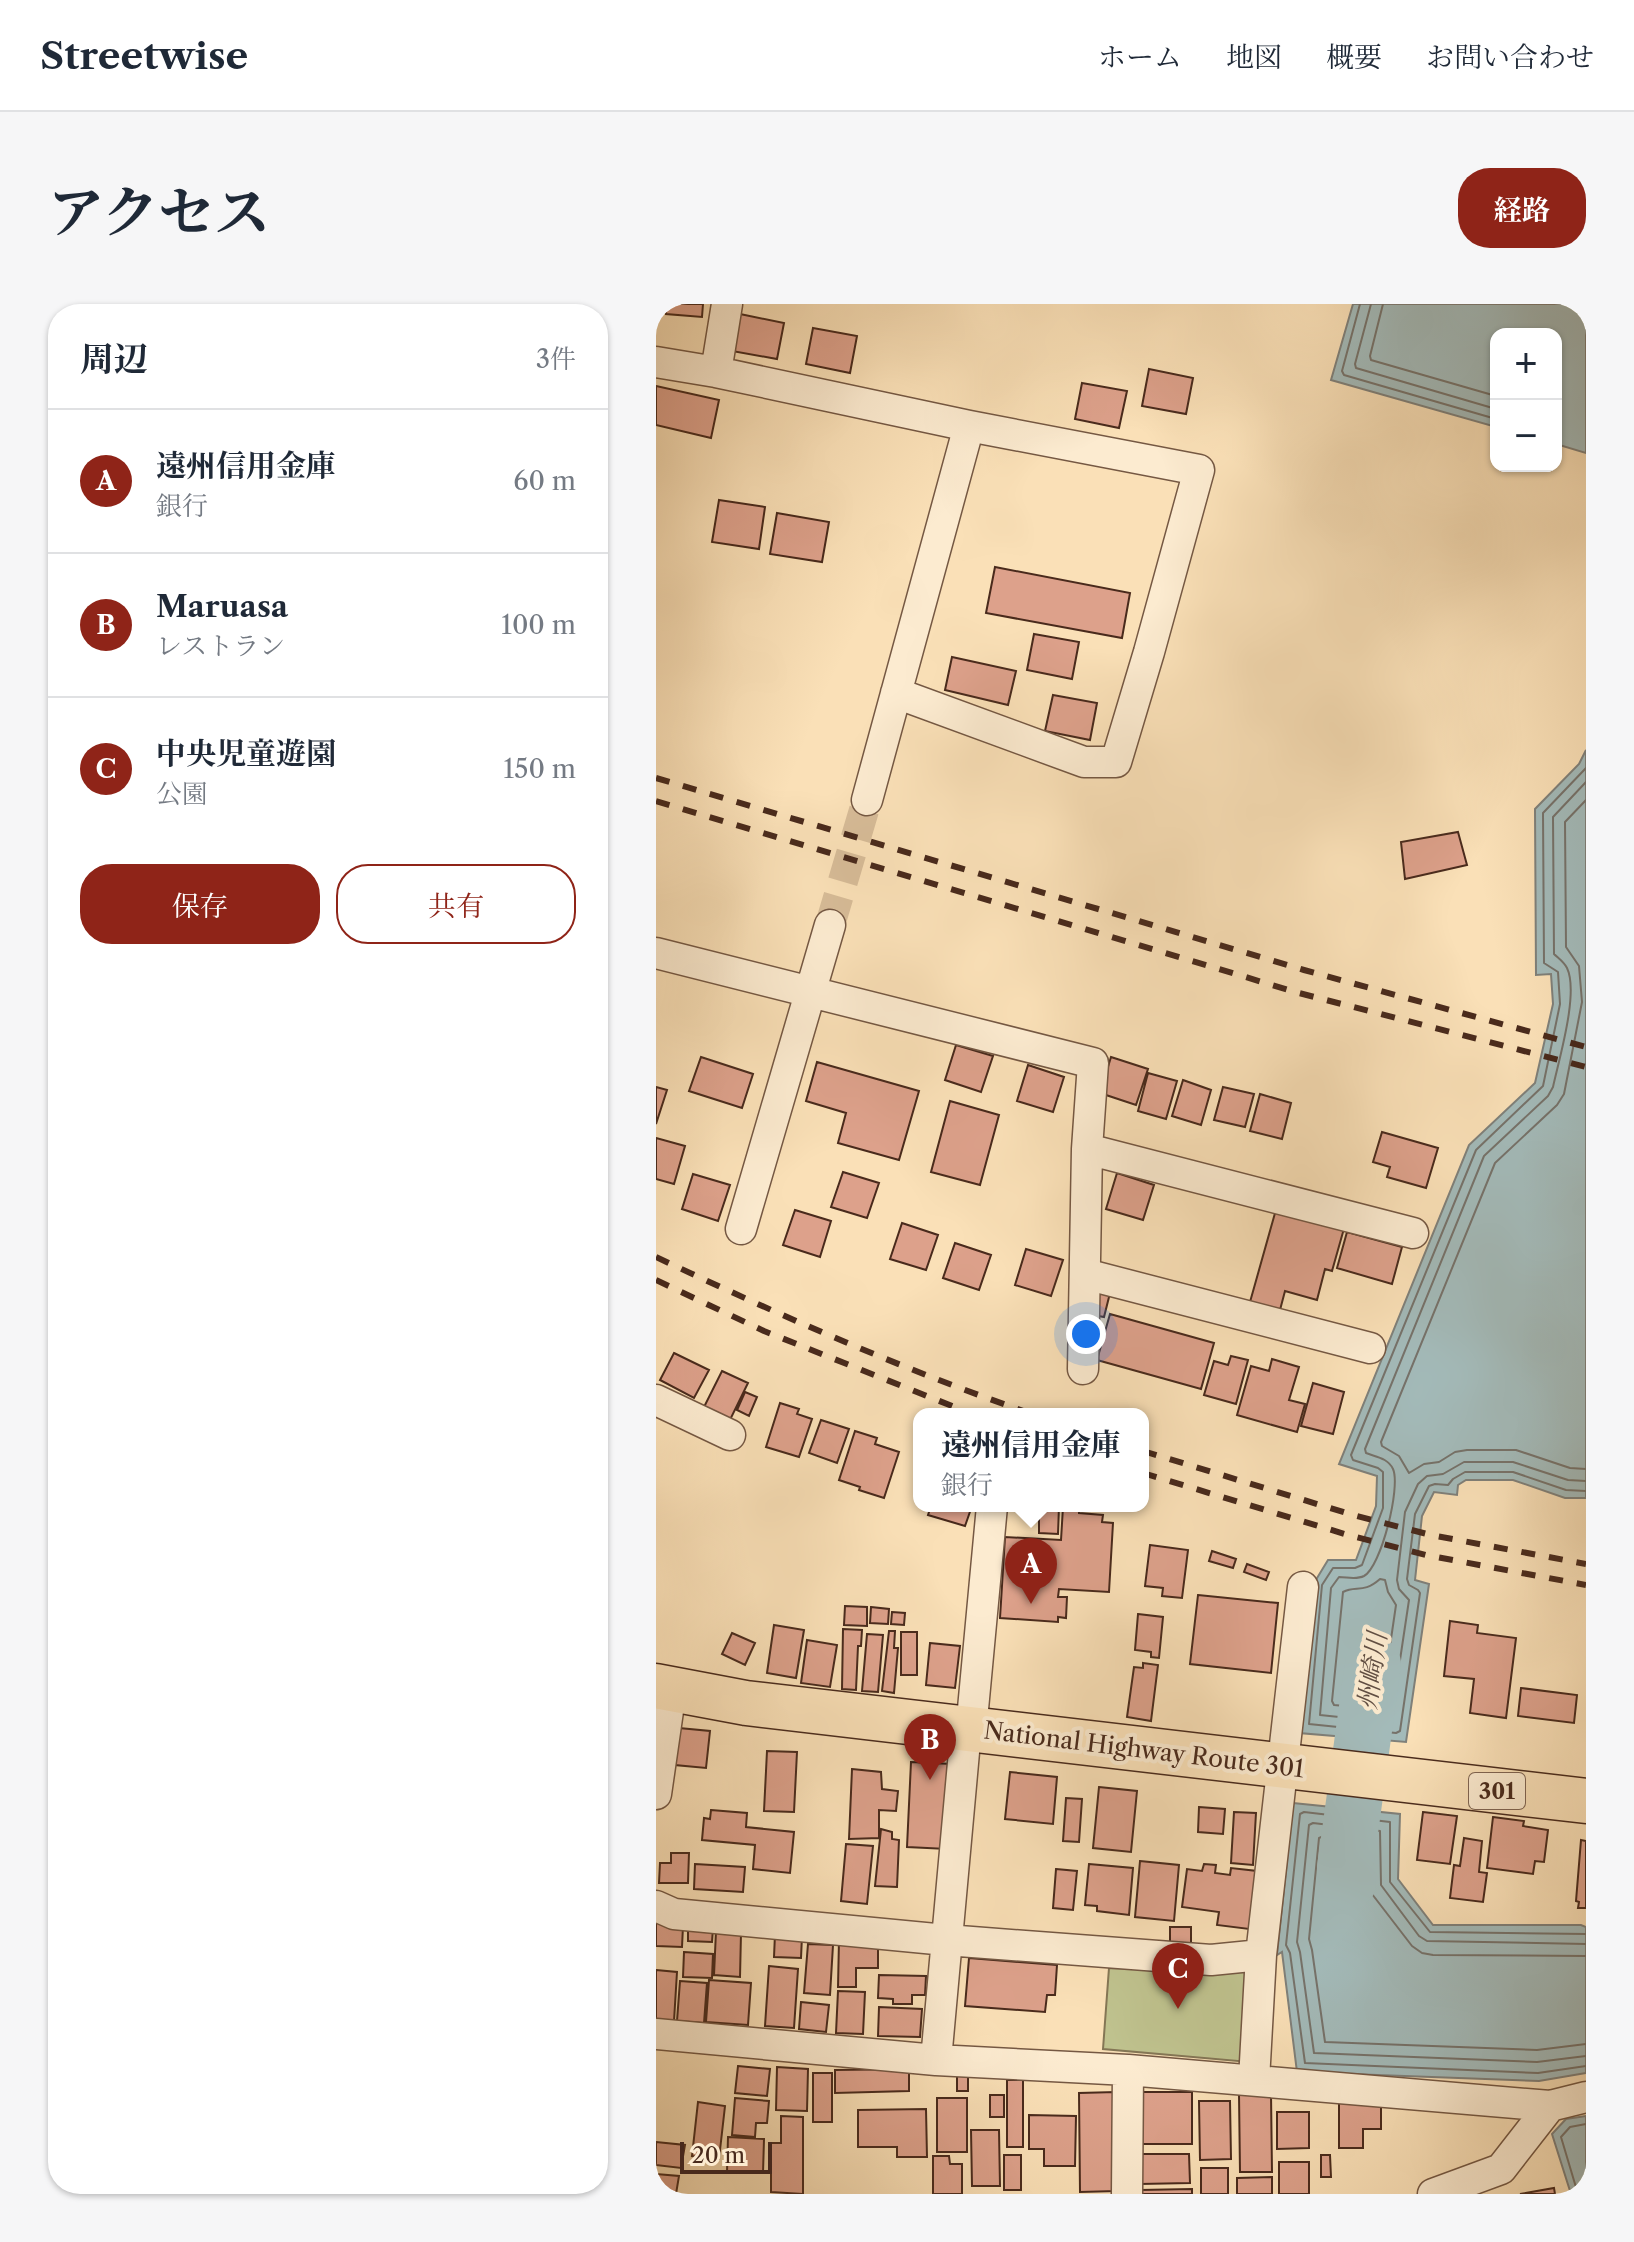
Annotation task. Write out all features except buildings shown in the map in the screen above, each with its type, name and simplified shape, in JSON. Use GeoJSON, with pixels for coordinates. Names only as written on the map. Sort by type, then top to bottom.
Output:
{"type":"FeatureCollection","features":[{"type":"Feature","properties":{"kind":"highway","name":"National Highway Route 301"},"geometry":{"type":"LineString","coordinates":[[663,1688],[746,1703],[966,1730],[1586,1801]]}},
{"type":"Feature","properties":{"kind":"street"},"geometry":{"type":"LineString","coordinates":[[716,372],[727,304]]}},
{"type":"Feature","properties":{"kind":"street"},"geometry":{"type":"LineString","coordinates":[[656,362],[1199,470],[1116,762],[1084,762],[896,693]]}},
{"type":"Feature","properties":{"kind":"street"},"geometry":{"type":"LineString","coordinates":[[867,800],[969,426]]}},
{"type":"Feature","properties":{"kind":"street"},"geometry":{"type":"LineString","coordinates":[[741,1229],[830,925]]}},
{"type":"Feature","properties":{"kind":"street"},"geometry":{"type":"LineString","coordinates":[[656,953],[1093,1063],[1087,1149],[1083,1369]]}},
{"type":"Feature","properties":{"kind":"street"},"geometry":{"type":"LineString","coordinates":[[1087,1149],[1413,1233]]}},
{"type":"Feature","properties":{"kind":"street"},"geometry":{"type":"LineString","coordinates":[[1085,1274],[1370,1348]]}},
{"type":"Feature","properties":{"kind":"street"},"geometry":{"type":"LineString","coordinates":[[656,1400],[730,1435]]}},
{"type":"Feature","properties":{"kind":"street"},"geometry":{"type":"LineString","coordinates":[[936,2060],[966,1730],[973,1709],[991,1512]]}},
{"type":"Feature","properties":{"kind":"street"},"geometry":{"type":"LineString","coordinates":[[1254,2080],[1261,1955],[1286,1767],[1303,1587]]}},
{"type":"Feature","properties":{"kind":"street"},"geometry":{"type":"LineString","coordinates":[[656,1794],[663,1688]]}},
{"type":"Feature","properties":{"kind":"street"},"geometry":{"type":"LineString","coordinates":[[656,1906],[674,1914],[946,1940],[1211,1960],[1261,1955]]}},
{"type":"Feature","properties":{"kind":"street"},"geometry":{"type":"LineString","coordinates":[[658,2043],[1128,2070],[1550,2106],[1586,2097]]}},
{"type":"Feature","properties":{"kind":"street"},"geometry":{"type":"LineString","coordinates":[[1127,2194],[1128,2070]]}},
{"type":"Feature","properties":{"kind":"street"},"geometry":{"type":"LineString","coordinates":[[1433,2194],[1501,2169],[1550,2106]]}},
{"type":"Feature","properties":{"kind":"green space"},"geometry":{"type":"Polygon","coordinates":[[[1109,1968],[1250,1969],[1249,2062],[1103,2049],[1109,1968]]]}},
{"type":"Feature","properties":{"kind":"water"},"geometry":{"type":"Polygon","coordinates":[[[1353,304],[1586,304],[1586,453],[1562,446],[1562,328],[1490,328],[1490,425],[1331,380],[1353,304]]]}},
{"type":"Feature","properties":{"kind":"water"},"geometry":{"type":"Polygon","coordinates":[[[1586,750],[1586,1498],[1565,1498],[1513,1480],[1466,1480],[1458,1485],[1457,1495],[1434,1492],[1422,1516],[1415,1580],[1429,1584],[1406,1742],[1299,1733],[1314,1583],[1328,1560],[1356,1560],[1376,1506],[1377,1476],[1339,1464],[1469,1145],[1535,1083],[1553,1004],[1551,974],[1536,975],[1535,809],[1579,764],[1586,750]]]}},
{"type":"Feature","properties":{"kind":"water"},"geometry":{"type":"Polygon","coordinates":[[[1293,1803],[1400,1814],[1398,1879],[1433,1925],[1586,1927],[1586,2073],[1539,2081],[1297,2072],[1282,1952],[1277,1955],[1293,1803]]]}},
{"type":"Feature","properties":{"kind":"water"},"geometry":{"type":"Polygon","coordinates":[[[1586,2116],[1586,2194],[1571,2194],[1552,2134],[1566,2119],[1586,2116]]]}},
{"type":"Feature","properties":{"kind":"waterway","name":"州崎川"},"geometry":{"type":"LineString","coordinates":[[1348,1883],[1345,1868],[1373,1664]]}},
{"type":"Feature","properties":{"kind":"tunnel"},"geometry":{"type":"LineString","coordinates":[[830,925],[867,800]]}},
{"type":"Feature","properties":{"kind":"railway"},"geometry":{"type":"LineString","coordinates":[[656,778],[1304,970],[1586,1047]]}},
{"type":"Feature","properties":{"kind":"railway"},"geometry":{"type":"LineString","coordinates":[[656,801],[1299,993],[1586,1067]]}},
{"type":"Feature","properties":{"kind":"railway"},"geometry":{"type":"LineString","coordinates":[[656,1257],[842,1341],[1016,1408]]}},
{"type":"Feature","properties":{"kind":"railway"},"geometry":{"type":"LineString","coordinates":[[656,1280],[764,1331],[957,1408]]}},
{"type":"Feature","properties":{"kind":"railway"},"geometry":{"type":"LineString","coordinates":[[1149,1453],[1353,1515],[1431,1535],[1586,1564]]}},
{"type":"Feature","properties":{"kind":"railway"},"geometry":{"type":"LineString","coordinates":[[1149,1475],[1348,1535],[1426,1555],[1586,1585]]}},
{"type":"Feature","properties":{"kind":"place","name":"遠州信用金庫"},"geometry":{"type":"Point","coordinates":[1031,1604]}},
{"type":"Feature","properties":{"kind":"place","name":"Maruasa"},"geometry":{"type":"Point","coordinates":[930,1780]}},
{"type":"Feature","properties":{"kind":"place","name":"中央児童遊園"},"geometry":{"type":"Point","coordinates":[1178,2009]}}]}
